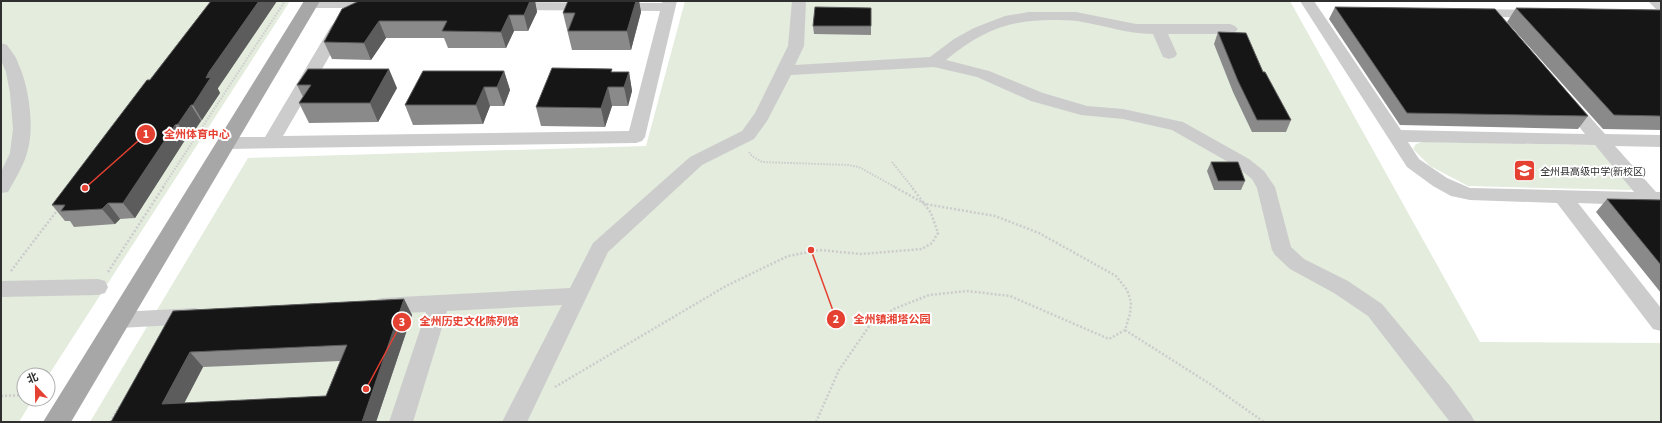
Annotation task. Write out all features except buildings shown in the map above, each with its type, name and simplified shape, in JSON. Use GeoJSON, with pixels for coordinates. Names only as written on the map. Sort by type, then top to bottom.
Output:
{"type":"FeatureCollection","features":[{"type":"Feature","properties":{"kind":"main road"},"geometry":{"type":"LineString","coordinates":[[57,422],[311,2]]}},
{"type":"Feature","properties":{"kind":"lane"},"geometry":{"type":"LineString","coordinates":[[514,422],[522,409],[600,248],[696,161],[740,139],[753,130],[796,46],[799,1]]}},
{"type":"Feature","properties":{"kind":"lane"},"geometry":{"type":"LineString","coordinates":[[311,2],[392,4]]}},
{"type":"Feature","properties":{"kind":"lane"},"geometry":{"type":"LineString","coordinates":[[271,142],[353,3]]}},
{"type":"Feature","properties":{"kind":"lane"},"geometry":{"type":"LineString","coordinates":[[226,143],[636,137],[670,4],[495,6]]}},
{"type":"Feature","properties":{"kind":"lane"},"geometry":{"type":"LineString","coordinates":[[1317,8],[1413,164],[1440,182],[1464,193],[1470,194],[1656,199]]}},
{"type":"Feature","properties":{"kind":"lane"},"geometry":{"type":"LineString","coordinates":[[1458,13],[1552,14]]}},
{"type":"Feature","properties":{"kind":"lane"},"geometry":{"type":"LineString","coordinates":[[1490,13],[1504,29]]}},
{"type":"Feature","properties":{"kind":"lane"},"geometry":{"type":"LineString","coordinates":[[934,62],[959,42],[979,31],[1010,19],[1028,16],[1076,16],[1136,29],[1230,29]]}},
{"type":"Feature","properties":{"kind":"lane"},"geometry":{"type":"LineString","coordinates":[[1159,29],[1169,54]]}},
{"type":"Feature","properties":{"kind":"lane"},"geometry":{"type":"LineString","coordinates":[[1,48],[11,63],[21,106],[22,134],[20,149],[12,169],[1,187]]}},
{"type":"Feature","properties":{"kind":"lane"},"geometry":{"type":"LineString","coordinates":[[785,70],[934,62],[983,74],[1037,97],[1087,111],[1123,114],[1177,126],[1244,163],[1258,175],[1269,194],[1282,250],[1297,264],[1341,287],[1359,298],[1374,310],[1442,393],[1463,422]]}},
{"type":"Feature","properties":{"kind":"lane"},"geometry":{"type":"LineString","coordinates":[[1557,90],[1600,140],[1656,199]]}},
{"type":"Feature","properties":{"kind":"lane"},"geometry":{"type":"LineString","coordinates":[[1395,136],[1661,141]]}},
{"type":"Feature","properties":{"kind":"lane"},"geometry":{"type":"LineString","coordinates":[[1563,197],[1661,323]]}},
{"type":"Feature","properties":{"kind":"lane"},"geometry":{"type":"LineString","coordinates":[[6,280],[98,287]]}},
{"type":"Feature","properties":{"kind":"lane"},"geometry":{"type":"LineString","coordinates":[[360,307],[576,296]]}},
{"type":"Feature","properties":{"kind":"lane"},"geometry":{"type":"LineString","coordinates":[[401,422],[439,303]]}},
{"type":"Feature","properties":{"kind":"lane"},"geometry":{"type":"LineString","coordinates":[[119,320],[210,315]]}},
{"type":"Feature","properties":{"kind":"path"},"geometry":{"type":"LineString","coordinates":[[98,287],[285,1]]}},
{"type":"Feature","properties":{"kind":"path"},"geometry":{"type":"LineString","coordinates":[[740,139],[752,156],[762,162],[848,165],[859,167],[926,204],[995,216],[1040,232],[1116,276],[1131,297],[1132,305],[1125,330],[1109,339],[1010,296],[967,290],[929,295],[894,309],[870,325],[839,370],[816,422]]}},
{"type":"Feature","properties":{"kind":"path"},"geometry":{"type":"LineString","coordinates":[[552,388],[726,286],[788,256],[820,250],[861,254],[922,249],[932,243],[938,233],[932,213],[892,162]]}},
{"type":"Feature","properties":{"kind":"path"},"geometry":{"type":"LineString","coordinates":[[6,280],[63,202]]}},
{"type":"Feature","properties":{"kind":"path"},"geometry":{"type":"LineString","coordinates":[[1125,330],[1210,384],[1264,422]]}},
{"type":"Feature","properties":{"kind":"path"},"geometry":{"type":"LineString","coordinates":[[1,396],[16,395]]}},
{"type":"Feature","properties":{"kind":"path"},"geometry":{"type":"LineString","coordinates":[[110,422],[122,402]]}},
{"type":"Feature","properties":{"kind":"green space"},"geometry":{"type":"Polygon","coordinates":[[[1,1],[290,1],[54,367],[16,367],[16,407],[28,407],[19,422],[1,422],[1,1]]]}},
{"type":"Feature","properties":{"kind":"green space"},"geometry":{"type":"Polygon","coordinates":[[[685,1],[1290,1],[1480,342],[1661,343],[1661,422],[90,422],[248,158],[646,146],[685,1]]]}},
{"type":"Feature","properties":{"kind":"green space"},"geometry":{"type":"Polygon","coordinates":[[[1423,142],[1594,145],[1599,147],[1634,188],[1630,190],[1468,186],[1430,166],[1413,149],[1416,144],[1423,142]]]}},
{"type":"Feature","properties":{"kind":"place","name":"全州县高级中学(新校区)"},"geometry":{"type":"Point","coordinates":[1524,171]}},
{"type":"Feature","properties":{"kind":"place","name":"全州体育中心"},"geometry":{"type":"Point","coordinates":[85,188]}},
{"type":"Feature","properties":{"kind":"place","name":"全州镇湘塔公园"},"geometry":{"type":"Point","coordinates":[811,250]}},
{"type":"Feature","properties":{"kind":"place","name":"全州历史文化陈列馆"},"geometry":{"type":"Point","coordinates":[366,389]}}]}
